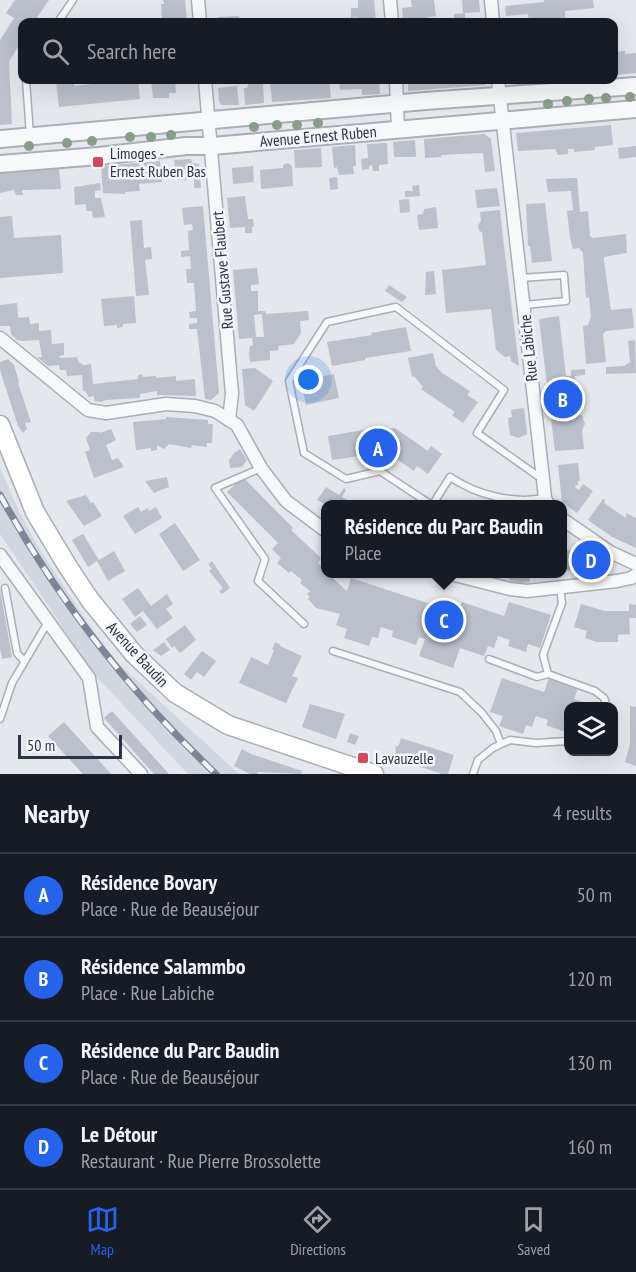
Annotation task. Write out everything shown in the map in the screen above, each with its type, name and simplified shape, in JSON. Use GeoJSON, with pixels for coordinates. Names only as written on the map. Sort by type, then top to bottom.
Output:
{"type":"FeatureCollection","features":[{"type":"Feature","properties":{"kind":"main road","name":"Avenue Baudin"},"geometry":{"type":"LineString","coordinates":[[0,424],[35,513],[68,567],[90,600],[134,654],[175,693],[228,725],[374,774]]}},
{"type":"Feature","properties":{"kind":"street"},"geometry":{"type":"LineString","coordinates":[[198,0],[200,18]]}},
{"type":"Feature","properties":{"kind":"street"},"geometry":{"type":"LineString","coordinates":[[390,0],[392,18]]}},
{"type":"Feature","properties":{"kind":"street"},"geometry":{"type":"LineString","coordinates":[[491,0],[493,18]]}},
{"type":"Feature","properties":{"kind":"street","name":"Rue Gustave Flaubert"},"geometry":{"type":"LineString","coordinates":[[205,84],[232,394],[230,420]]}},
{"type":"Feature","properties":{"kind":"street"},"geometry":{"type":"LineString","coordinates":[[396,84],[398,129]]}},
{"type":"Feature","properties":{"kind":"street","name":"Avenue Ernest Ruben"},"geometry":{"type":"LineString","coordinates":[[0,139],[397,104],[498,88],[636,86]]}},
{"type":"Feature","properties":{"kind":"street","name":"Rue Labiche"},"geometry":{"type":"LineString","coordinates":[[498,88],[547,500]]}},
{"type":"Feature","properties":{"kind":"street","name":"Avenue Ernest Ruben"},"geometry":{"type":"LineString","coordinates":[[0,164],[186,146],[212,146],[636,109]]}},
{"type":"Feature","properties":{"kind":"street"},"geometry":{"type":"LineString","coordinates":[[0,338],[88,410],[106,413],[166,404],[195,406],[215,411],[237,425],[261,468],[286,501],[321,527]]}},
{"type":"Feature","properties":{"kind":"street"},"geometry":{"type":"LineString","coordinates":[[567,522],[610,552],[636,564]]}},
{"type":"Feature","properties":{"kind":"street"},"geometry":{"type":"LineString","coordinates":[[0,555],[89,678],[97,727],[141,774]]}},
{"type":"Feature","properties":{"kind":"street"},"geometry":{"type":"LineString","coordinates":[[469,578],[527,591],[624,580],[636,575]]}},
{"type":"Feature","properties":{"kind":"lane"},"geometry":{"type":"LineString","coordinates":[[61,18],[73,0]]}},
{"type":"Feature","properties":{"kind":"lane"},"geometry":{"type":"LineString","coordinates":[[26,84],[30,135]]}},
{"type":"Feature","properties":{"kind":"lane","name":"Rue Labiche"},"geometry":{"type":"LineString","coordinates":[[521,278],[564,274],[566,301],[524,305]]}},
{"type":"Feature","properties":{"kind":"lane"},"geometry":{"type":"LineString","coordinates":[[426,500],[380,471],[346,479],[304,453],[289,381],[327,322],[396,307],[504,390],[477,434],[543,479]]}},
{"type":"Feature","properties":{"kind":"lane"},"geometry":{"type":"LineString","coordinates":[[261,468],[215,488],[265,559],[258,581],[304,624]]}},
{"type":"Feature","properties":{"kind":"lane"},"geometry":{"type":"LineString","coordinates":[[435,500],[450,477],[488,496],[533,500]]}},
{"type":"Feature","properties":{"kind":"lane"},"geometry":{"type":"LineString","coordinates":[[5,588],[17,653],[24,661]]}},
{"type":"Feature","properties":{"kind":"lane"},"geometry":{"type":"LineString","coordinates":[[549,674],[543,655],[562,603],[560,588]]}},
{"type":"Feature","properties":{"kind":"lane"},"geometry":{"type":"LineString","coordinates":[[0,719],[12,683],[48,621]]}},
{"type":"Feature","properties":{"kind":"lane"},"geometry":{"type":"LineString","coordinates":[[333,651],[460,692],[482,713],[496,731],[501,744]]}},
{"type":"Feature","properties":{"kind":"lane"},"geometry":{"type":"LineString","coordinates":[[489,660],[537,677],[549,674],[595,691],[606,702]]}},
{"type":"Feature","properties":{"kind":"lane"},"geometry":{"type":"LineString","coordinates":[[473,774],[478,760],[493,748],[510,740],[536,743],[564,741]]}},
{"type":"Feature","properties":{"kind":"shaded area"},"geometry":{"type":"Polygon","coordinates":[[[0,468],[37,545],[89,625],[117,662],[239,774],[188,774],[95,675],[0,534],[0,468]]]}},
{"type":"Feature","properties":{"kind":"building"},"geometry":{"type":"Polygon","coordinates":[[[15,0],[49,0],[37,18],[18,18],[18,47],[9,62],[12,124],[0,125],[0,40],[14,18],[6,13],[15,0]]]}},
{"type":"Feature","properties":{"kind":"building"},"geometry":{"type":"Polygon","coordinates":[[[163,0],[185,0],[187,18],[162,18],[161,4],[164,4],[163,0]]]}},
{"type":"Feature","properties":{"kind":"building"},"geometry":{"type":"Polygon","coordinates":[[[358,0],[374,0],[376,18],[351,18],[351,8],[358,8],[358,0]]]}},
{"type":"Feature","properties":{"kind":"building"},"geometry":{"type":"Polygon","coordinates":[[[411,0],[434,0],[436,16],[403,18],[402,8],[412,7],[411,0]]]}},
{"type":"Feature","properties":{"kind":"building"},"geometry":{"type":"Polygon","coordinates":[[[462,0],[479,0],[480,12],[463,13],[462,0]]]}},
{"type":"Feature","properties":{"kind":"building"},"geometry":{"type":"Polygon","coordinates":[[[544,0],[593,0],[594,8],[565,11],[565,18],[528,18],[528,14],[506,16],[505,6],[544,2],[544,0]]]}},
{"type":"Feature","properties":{"kind":"building"},"geometry":{"type":"Polygon","coordinates":[[[465,13],[465,18],[454,18],[454,14],[465,13]]]}},
{"type":"Feature","properties":{"kind":"building"},"geometry":{"type":"Polygon","coordinates":[[[239,16],[239,18],[218,18],[239,16]]]}},
{"type":"Feature","properties":{"kind":"building"},"geometry":{"type":"Polygon","coordinates":[[[625,51],[625,54],[636,53],[636,73],[618,75],[618,52],[625,51]]]}},
{"type":"Feature","properties":{"kind":"building"},"geometry":{"type":"Polygon","coordinates":[[[56,84],[74,84],[74,86],[138,84],[140,99],[59,107],[56,84]]]}},
{"type":"Feature","properties":{"kind":"building"},"geometry":{"type":"Polygon","coordinates":[[[151,84],[175,84],[176,93],[169,93],[169,98],[153,98],[151,84]]]}},
{"type":"Feature","properties":{"kind":"building"},"geometry":{"type":"Polygon","coordinates":[[[249,84],[263,84],[264,103],[245,105],[244,88],[247,88],[249,84]]]}},
{"type":"Feature","properties":{"kind":"building"},"geometry":{"type":"Polygon","coordinates":[[[270,84],[329,84],[331,98],[272,102],[270,84]]]}},
{"type":"Feature","properties":{"kind":"building"},"geometry":{"type":"Polygon","coordinates":[[[339,84],[379,84],[380,94],[362,95],[362,89],[340,90],[339,84]]]}},
{"type":"Feature","properties":{"kind":"building"},"geometry":{"type":"Polygon","coordinates":[[[408,84],[486,84],[486,85],[408,91],[408,84]]]}},
{"type":"Feature","properties":{"kind":"building"},"geometry":{"type":"Polygon","coordinates":[[[237,86],[239,105],[221,105],[218,88],[237,86]]]}},
{"type":"Feature","properties":{"kind":"building"},"geometry":{"type":"Polygon","coordinates":[[[611,125],[613,145],[574,152],[574,149],[568,149],[568,154],[558,155],[555,149],[518,151],[516,133],[611,125]]]}},
{"type":"Feature","properties":{"kind":"building"},"geometry":{"type":"Polygon","coordinates":[[[484,134],[491,139],[495,171],[485,172],[483,153],[425,158],[424,139],[484,134]]]}},
{"type":"Feature","properties":{"kind":"building"},"geometry":{"type":"Polygon","coordinates":[[[415,140],[416,157],[394,157],[393,142],[415,140]]]}},
{"type":"Feature","properties":{"kind":"building"},"geometry":{"type":"Polygon","coordinates":[[[387,143],[388,164],[379,165],[379,171],[373,171],[372,165],[369,169],[362,170],[361,159],[368,158],[367,144],[387,143]]]}},
{"type":"Feature","properties":{"kind":"building"},"geometry":{"type":"Polygon","coordinates":[[[355,145],[354,174],[339,175],[337,167],[334,168],[332,147],[355,145]]]}},
{"type":"Feature","properties":{"kind":"building"},"geometry":{"type":"Polygon","coordinates":[[[636,146],[636,157],[619,159],[618,148],[636,146]]]}},
{"type":"Feature","properties":{"kind":"building"},"geometry":{"type":"Polygon","coordinates":[[[321,148],[322,167],[295,168],[294,150],[321,148]]]}},
{"type":"Feature","properties":{"kind":"building"},"geometry":{"type":"Polygon","coordinates":[[[191,159],[192,163],[199,164],[201,188],[194,188],[194,179],[177,180],[174,160],[191,159]]]}},
{"type":"Feature","properties":{"kind":"building"},"geometry":{"type":"Polygon","coordinates":[[[160,161],[162,182],[139,184],[140,191],[125,192],[125,194],[103,193],[101,166],[160,161]]]}},
{"type":"Feature","properties":{"kind":"building"},"geometry":{"type":"Polygon","coordinates":[[[287,163],[292,167],[293,186],[261,189],[260,170],[283,168],[283,165],[287,163]]]}},
{"type":"Feature","properties":{"kind":"building"},"geometry":{"type":"Polygon","coordinates":[[[253,166],[254,182],[233,184],[232,168],[253,166]]]}},
{"type":"Feature","properties":{"kind":"building"},"geometry":{"type":"Polygon","coordinates":[[[59,169],[61,189],[22,190],[23,195],[16,195],[14,190],[0,193],[0,174],[59,169]]]}},
{"type":"Feature","properties":{"kind":"building"},"geometry":{"type":"Polygon","coordinates":[[[337,177],[338,189],[330,190],[329,178],[337,177]]]}},
{"type":"Feature","properties":{"kind":"building"},"geometry":{"type":"Polygon","coordinates":[[[577,178],[580,212],[588,211],[590,236],[593,238],[626,234],[627,253],[604,257],[604,261],[611,310],[632,308],[634,328],[606,331],[603,334],[606,362],[586,364],[583,326],[588,325],[591,317],[589,297],[586,298],[583,253],[579,248],[573,249],[570,238],[567,211],[573,210],[571,191],[548,192],[546,179],[577,178]]]}},
{"type":"Feature","properties":{"kind":"building"},"geometry":{"type":"Polygon","coordinates":[[[100,183],[101,190],[95,191],[95,198],[101,198],[105,217],[93,218],[92,211],[86,211],[86,204],[75,205],[74,187],[100,183]]]}},
{"type":"Feature","properties":{"kind":"building"},"geometry":{"type":"Polygon","coordinates":[[[419,185],[420,196],[405,197],[405,191],[413,191],[412,186],[419,185]]]}},
{"type":"Feature","properties":{"kind":"building"},"geometry":{"type":"Polygon","coordinates":[[[497,188],[500,206],[477,208],[475,190],[497,188]]]}},
{"type":"Feature","properties":{"kind":"building"},"geometry":{"type":"Polygon","coordinates":[[[245,196],[248,219],[253,219],[252,233],[245,233],[245,227],[230,228],[227,198],[245,196]]]}},
{"type":"Feature","properties":{"kind":"building"},"geometry":{"type":"Polygon","coordinates":[[[409,199],[410,212],[400,213],[399,200],[409,199]]]}},
{"type":"Feature","properties":{"kind":"building"},"geometry":{"type":"Polygon","coordinates":[[[545,203],[552,261],[532,263],[530,246],[528,246],[526,204],[545,203]]]}},
{"type":"Feature","properties":{"kind":"building"},"geometry":{"type":"Polygon","coordinates":[[[203,206],[219,393],[211,400],[205,399],[197,329],[189,329],[189,324],[197,323],[197,318],[190,318],[189,312],[196,311],[194,283],[187,283],[186,269],[191,269],[190,256],[181,257],[181,251],[189,250],[188,231],[193,230],[192,224],[184,225],[182,208],[203,206]]]}},
{"type":"Feature","properties":{"kind":"building"},"geometry":{"type":"Polygon","coordinates":[[[436,207],[438,228],[419,230],[417,215],[423,214],[424,209],[436,207]]]}},
{"type":"Feature","properties":{"kind":"building"},"geometry":{"type":"Polygon","coordinates":[[[500,210],[519,366],[511,361],[510,356],[505,357],[496,350],[491,309],[446,313],[442,270],[486,265],[482,232],[479,231],[478,225],[481,221],[480,212],[500,210]]]}},
{"type":"Feature","properties":{"kind":"building"},"geometry":{"type":"Polygon","coordinates":[[[12,216],[14,238],[61,235],[63,273],[0,278],[0,217],[12,216]]]}},
{"type":"Feature","properties":{"kind":"building"},"geometry":{"type":"Polygon","coordinates":[[[142,220],[144,248],[151,247],[152,259],[145,260],[149,295],[136,296],[130,221],[142,220]]]}},
{"type":"Feature","properties":{"kind":"building"},"geometry":{"type":"Polygon","coordinates":[[[257,268],[259,284],[251,285],[251,291],[258,291],[258,311],[265,311],[266,314],[308,311],[309,320],[300,321],[301,333],[294,344],[278,346],[279,350],[270,351],[270,360],[250,362],[252,338],[239,339],[233,270],[257,268]],[[262,314],[254,315],[256,337],[264,337],[262,314]]]}},
{"type":"Feature","properties":{"kind":"building"},"geometry":{"type":"Polygon","coordinates":[[[434,271],[436,294],[425,295],[426,272],[434,271]]]}},
{"type":"Feature","properties":{"kind":"building"},"geometry":{"type":"Polygon","coordinates":[[[389,285],[407,297],[402,302],[385,291],[389,285]]]}},
{"type":"Feature","properties":{"kind":"building"},"geometry":{"type":"Polygon","coordinates":[[[134,296],[136,323],[123,324],[123,327],[117,328],[117,325],[104,326],[101,299],[134,296]]]}},
{"type":"Feature","properties":{"kind":"building"},"geometry":{"type":"Polygon","coordinates":[[[17,303],[18,318],[29,317],[30,324],[39,323],[39,331],[51,330],[52,344],[64,343],[64,355],[59,356],[60,358],[77,357],[83,365],[91,364],[93,384],[138,379],[138,375],[142,374],[143,377],[156,376],[156,378],[176,376],[176,381],[195,379],[196,396],[157,395],[157,391],[140,394],[140,398],[94,401],[94,396],[89,397],[83,391],[82,375],[67,376],[66,370],[60,370],[59,365],[48,366],[37,357],[42,357],[39,340],[17,340],[11,334],[10,326],[0,326],[0,305],[17,303]]]}},
{"type":"Feature","properties":{"kind":"building"},"geometry":{"type":"Polygon","coordinates":[[[559,316],[566,376],[571,376],[571,370],[585,369],[585,375],[575,376],[580,415],[585,424],[582,430],[584,449],[555,451],[539,319],[559,316]]]}},
{"type":"Feature","properties":{"kind":"building"},"geometry":{"type":"Polygon","coordinates":[[[406,327],[411,351],[332,366],[327,342],[406,327]]]}},
{"type":"Feature","properties":{"kind":"building"},"geometry":{"type":"Polygon","coordinates":[[[635,340],[636,373],[606,374],[606,367],[624,366],[630,362],[628,341],[635,340]]]}},
{"type":"Feature","properties":{"kind":"building"},"geometry":{"type":"Polygon","coordinates":[[[433,353],[436,366],[442,373],[470,391],[467,395],[478,402],[463,423],[452,415],[455,412],[421,389],[423,387],[414,376],[412,377],[408,358],[433,353]]]}},
{"type":"Feature","properties":{"kind":"building"},"geometry":{"type":"Polygon","coordinates":[[[8,359],[14,365],[31,422],[25,423],[27,429],[23,433],[18,426],[0,370],[0,362],[8,359]]]}},
{"type":"Feature","properties":{"kind":"building"},"geometry":{"type":"Polygon","coordinates":[[[255,368],[273,381],[254,411],[245,405],[242,369],[255,368]]]}},
{"type":"Feature","properties":{"kind":"building"},"geometry":{"type":"Polygon","coordinates":[[[334,374],[339,398],[306,405],[301,380],[334,374]]]}},
{"type":"Feature","properties":{"kind":"building"},"geometry":{"type":"Polygon","coordinates":[[[524,408],[527,434],[518,438],[510,435],[508,418],[512,417],[511,410],[524,408]]]}},
{"type":"Feature","properties":{"kind":"building"},"geometry":{"type":"Polygon","coordinates":[[[166,417],[208,420],[208,424],[213,424],[212,443],[207,443],[207,447],[192,445],[191,448],[169,444],[164,449],[157,445],[157,450],[151,451],[151,448],[136,450],[133,422],[166,419],[166,417]]]}},
{"type":"Feature","properties":{"kind":"building"},"geometry":{"type":"Polygon","coordinates":[[[381,427],[381,430],[395,428],[428,451],[431,446],[442,454],[428,474],[417,466],[414,471],[386,452],[332,460],[328,436],[381,427]]]}},
{"type":"Feature","properties":{"kind":"building"},"geometry":{"type":"Polygon","coordinates":[[[111,429],[116,440],[106,445],[112,460],[118,458],[124,467],[94,478],[85,452],[90,450],[86,438],[91,432],[100,433],[111,429]]]}},
{"type":"Feature","properties":{"kind":"building"},"geometry":{"type":"Polygon","coordinates":[[[240,449],[247,460],[242,467],[230,468],[229,460],[240,449]]]}},
{"type":"Feature","properties":{"kind":"building"},"geometry":{"type":"Polygon","coordinates":[[[578,463],[580,481],[578,485],[575,485],[576,488],[579,490],[583,484],[593,491],[577,513],[567,506],[567,500],[562,500],[558,465],[578,463]]]}},
{"type":"Feature","properties":{"kind":"building"},"geometry":{"type":"Polygon","coordinates":[[[167,477],[169,487],[154,493],[145,481],[167,477]]]}},
{"type":"Feature","properties":{"kind":"building"},"geometry":{"type":"Polygon","coordinates":[[[243,477],[293,528],[291,530],[321,558],[318,563],[321,566],[321,578],[332,578],[347,591],[351,578],[458,613],[462,602],[504,616],[509,602],[551,615],[540,648],[528,644],[526,652],[508,646],[510,640],[498,636],[494,648],[488,646],[484,656],[460,648],[453,668],[419,656],[425,639],[419,637],[416,645],[392,637],[393,631],[381,627],[378,638],[372,637],[369,646],[344,638],[347,629],[336,625],[340,614],[316,608],[308,599],[310,597],[307,594],[310,591],[300,583],[302,580],[277,563],[281,558],[272,549],[278,543],[227,492],[243,477]]]}},
{"type":"Feature","properties":{"kind":"building"},"geometry":{"type":"Polygon","coordinates":[[[326,487],[339,495],[344,488],[346,490],[342,497],[347,500],[321,500],[321,502],[317,500],[326,487]]]}},
{"type":"Feature","properties":{"kind":"building"},"geometry":{"type":"Polygon","coordinates":[[[86,495],[102,516],[84,526],[66,501],[86,495]]]}},
{"type":"Feature","properties":{"kind":"building"},"geometry":{"type":"Polygon","coordinates":[[[603,499],[604,503],[626,518],[626,513],[636,518],[636,548],[612,537],[588,520],[603,499]]]}},
{"type":"Feature","properties":{"kind":"building"},"geometry":{"type":"Polygon","coordinates":[[[138,507],[141,512],[156,507],[162,518],[135,534],[123,516],[138,507]]]}},
{"type":"Feature","properties":{"kind":"building"},"geometry":{"type":"Polygon","coordinates":[[[175,523],[200,560],[183,571],[159,534],[175,523]]]}},
{"type":"Feature","properties":{"kind":"building"},"geometry":{"type":"Polygon","coordinates":[[[83,534],[99,560],[114,551],[125,571],[108,581],[97,561],[88,567],[72,540],[83,534]]]}},
{"type":"Feature","properties":{"kind":"building"},"geometry":{"type":"Polygon","coordinates":[[[579,543],[597,556],[588,569],[585,567],[582,571],[575,566],[567,570],[567,551],[574,550],[579,543]]]}},
{"type":"Feature","properties":{"kind":"building"},"geometry":{"type":"Polygon","coordinates":[[[212,561],[230,588],[222,594],[219,591],[223,588],[209,571],[212,569],[208,564],[212,561]]]}},
{"type":"Feature","properties":{"kind":"building"},"geometry":{"type":"Polygon","coordinates":[[[509,578],[530,578],[530,582],[520,583],[509,580],[509,578]]]}},
{"type":"Feature","properties":{"kind":"building"},"geometry":{"type":"Polygon","coordinates":[[[138,588],[151,606],[167,594],[173,604],[166,609],[173,618],[157,629],[143,611],[135,617],[122,599],[138,588]]]}},
{"type":"Feature","properties":{"kind":"building"},"geometry":{"type":"Polygon","coordinates":[[[0,590],[12,657],[2,659],[0,648],[0,590]]]}},
{"type":"Feature","properties":{"kind":"building"},"geometry":{"type":"Polygon","coordinates":[[[581,604],[605,611],[629,611],[629,604],[636,605],[636,618],[629,618],[630,634],[618,635],[618,642],[597,642],[585,638],[587,631],[574,627],[581,604]]]}},
{"type":"Feature","properties":{"kind":"building"},"geometry":{"type":"Polygon","coordinates":[[[140,616],[147,625],[137,632],[130,624],[140,616]]]}},
{"type":"Feature","properties":{"kind":"building"},"geometry":{"type":"Polygon","coordinates":[[[185,625],[196,640],[180,653],[174,646],[172,648],[166,639],[185,625]]]}},
{"type":"Feature","properties":{"kind":"building"},"geometry":{"type":"Polygon","coordinates":[[[164,642],[170,650],[161,656],[153,650],[164,642]]]}},
{"type":"Feature","properties":{"kind":"building"},"geometry":{"type":"Polygon","coordinates":[[[275,642],[302,656],[292,676],[298,678],[286,703],[239,683],[251,657],[268,665],[275,642]]]}},
{"type":"Feature","properties":{"kind":"building"},"geometry":{"type":"Polygon","coordinates":[[[202,651],[216,661],[204,677],[197,672],[191,680],[184,674],[202,651]]]}},
{"type":"Feature","properties":{"kind":"building"},"geometry":{"type":"Polygon","coordinates":[[[502,678],[544,692],[549,678],[578,688],[574,699],[584,702],[564,702],[564,732],[546,725],[548,720],[536,716],[532,727],[526,725],[523,734],[499,726],[503,716],[490,712],[502,678]]]}},
{"type":"Feature","properties":{"kind":"building"},"geometry":{"type":"Polygon","coordinates":[[[310,704],[345,714],[336,739],[302,727],[310,704]]]}},
{"type":"Feature","properties":{"kind":"building"},"geometry":{"type":"Polygon","coordinates":[[[630,706],[636,707],[636,766],[625,762],[630,744],[630,706]]]}},
{"type":"Feature","properties":{"kind":"building"},"geometry":{"type":"Polygon","coordinates":[[[112,711],[169,774],[154,774],[104,718],[112,711]]]}},
{"type":"Feature","properties":{"kind":"building"},"geometry":{"type":"Polygon","coordinates":[[[64,722],[111,774],[83,774],[48,736],[64,722]]]}},
{"type":"Feature","properties":{"kind":"building"},"geometry":{"type":"Polygon","coordinates":[[[350,733],[359,736],[355,745],[347,742],[350,733]]]}},
{"type":"Feature","properties":{"kind":"building"},"geometry":{"type":"Polygon","coordinates":[[[401,738],[454,755],[448,774],[394,758],[395,747],[399,745],[401,738]]]}},
{"type":"Feature","properties":{"kind":"building"},"geometry":{"type":"Polygon","coordinates":[[[242,749],[302,771],[301,774],[258,772],[250,774],[234,766],[242,749]]]}},
{"type":"Feature","properties":{"kind":"railway"},"geometry":{"type":"LineString","coordinates":[[0,495],[46,571],[97,643],[154,711],[216,774]]}},
{"type":"Feature","properties":{"kind":"place","name":"Limoges - Ernest Ruben Bas"},"geometry":{"type":"Point","coordinates":[98,162]}},
{"type":"Feature","properties":{"kind":"place","name":"Résidence Salammbo"},"geometry":{"type":"Point","coordinates":[563,399]}},
{"type":"Feature","properties":{"kind":"place","name":"Résidence Bovary"},"geometry":{"type":"Point","coordinates":[378,448]}},
{"type":"Feature","properties":{"kind":"place","name":"Le Détour"},"geometry":{"type":"Point","coordinates":[591,560]}},
{"type":"Feature","properties":{"kind":"place","name":"Résidence du Parc Baudin"},"geometry":{"type":"Point","coordinates":[444,620]}},
{"type":"Feature","properties":{"kind":"place","name":"Lavauzelle"},"geometry":{"type":"Point","coordinates":[363,758]}}]}
